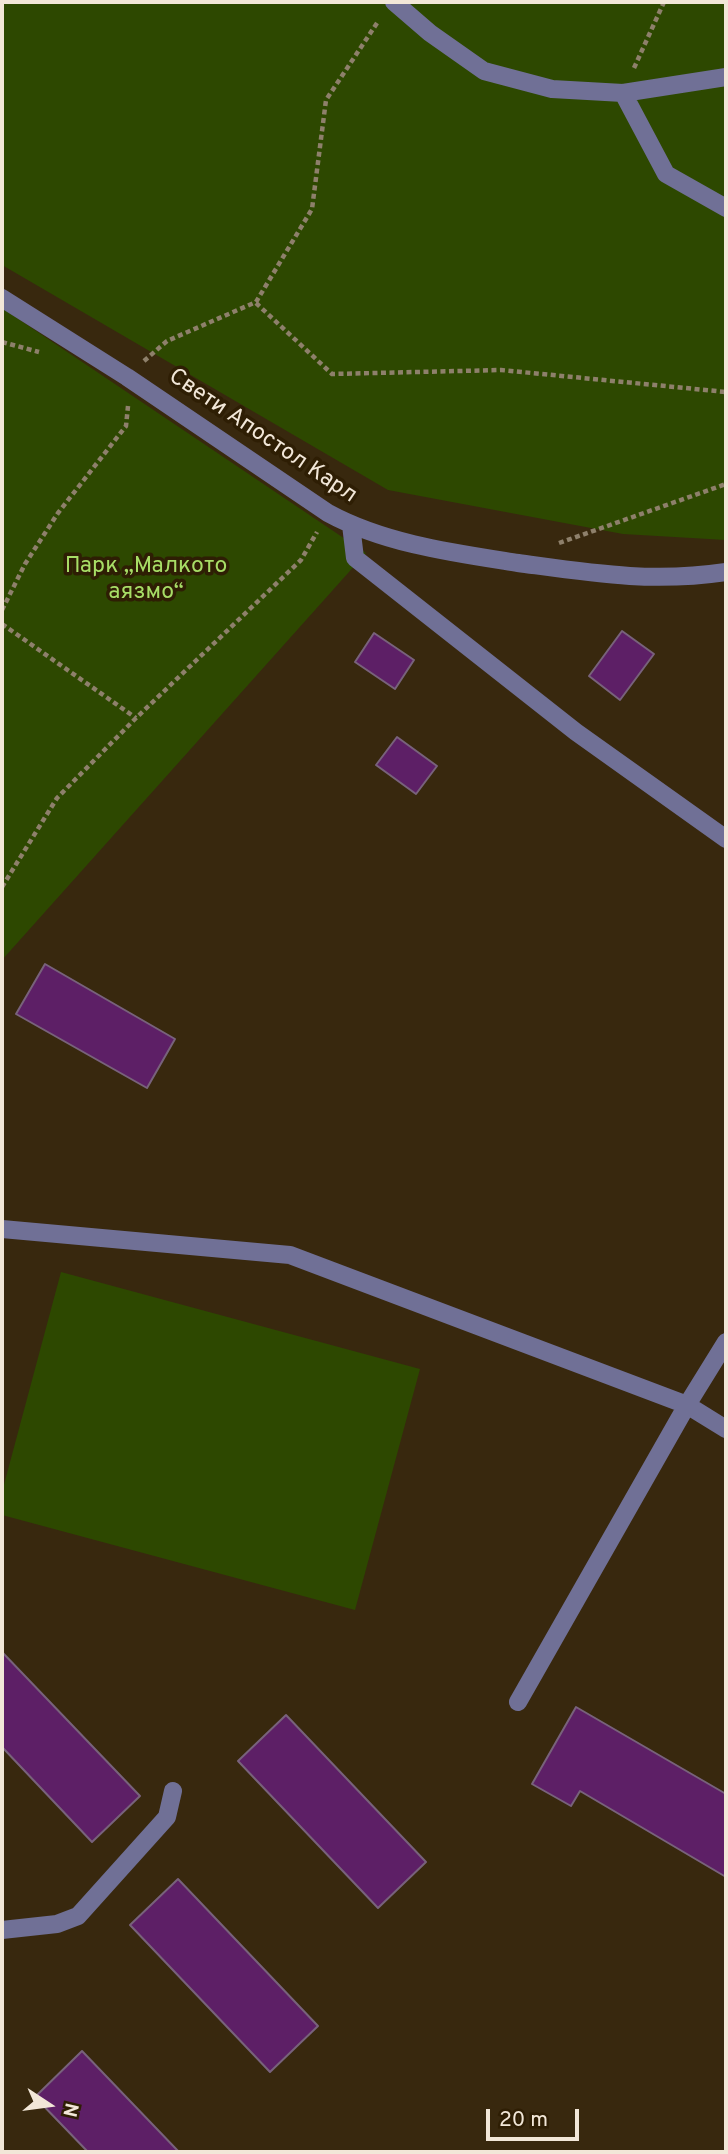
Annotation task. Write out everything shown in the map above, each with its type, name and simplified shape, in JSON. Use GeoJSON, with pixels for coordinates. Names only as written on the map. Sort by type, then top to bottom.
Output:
{"type":"FeatureCollection","features":[{"type":"Feature","properties":{"kind":"street"},"geometry":{"type":"LineString","coordinates":[[389,7],[484,71],[552,89],[624,93],[726,77]]}},
{"type":"Feature","properties":{"kind":"street"},"geometry":{"type":"LineString","coordinates":[[624,93],[666,174],[726,208]]}},
{"type":"Feature","properties":{"kind":"street","name":"Свети Апостол Карл"},"geometry":{"type":"LineString","coordinates":[[2,298],[127,377],[328,513],[351,525],[464,555],[608,575],[672,577],[726,572]]}},
{"type":"Feature","properties":{"kind":"street"},"geometry":{"type":"LineString","coordinates":[[351,525],[355,558],[576,733],[726,839]]}},
{"type":"Feature","properties":{"kind":"street"},"geometry":{"type":"LineString","coordinates":[[2,1229],[290,1255],[687,1405],[726,1429]]}},
{"type":"Feature","properties":{"kind":"street"},"geometry":{"type":"LineString","coordinates":[[517,1702],[726,1342]]}},
{"type":"Feature","properties":{"kind":"street"},"geometry":{"type":"LineString","coordinates":[[2,1930],[57,1924],[78,1916],[167,1817],[173,1791]]}},
{"type":"Feature","properties":{"kind":"path"},"geometry":{"type":"LineString","coordinates":[[624,93],[663,2]]}},
{"type":"Feature","properties":{"kind":"path"},"geometry":{"type":"LineString","coordinates":[[2,610],[25,564],[58,513],[126,426],[127,377],[167,341],[256,302],[312,209],[326,100],[389,7]]}},
{"type":"Feature","properties":{"kind":"path"},"geometry":{"type":"LineString","coordinates":[[256,302],[332,374],[501,370],[726,392]]}},
{"type":"Feature","properties":{"kind":"path"},"geometry":{"type":"LineString","coordinates":[[2,342],[39,352]]}},
{"type":"Feature","properties":{"kind":"path"},"geometry":{"type":"LineString","coordinates":[[558,543],[726,484]]}},
{"type":"Feature","properties":{"kind":"path"},"geometry":{"type":"LineString","coordinates":[[2,887],[57,799],[136,718],[301,560],[328,513]]}},
{"type":"Feature","properties":{"kind":"path"},"geometry":{"type":"LineString","coordinates":[[2,624],[136,718]]}},
{"type":"Feature","properties":{"kind":"green space"},"geometry":{"type":"Polygon","coordinates":[[[2,2],[726,2],[726,540],[623,534],[388,490],[2,265],[2,2]]]}},
{"type":"Feature","properties":{"kind":"green space","name":"Парк „Малкото аязмо“"},"geometry":{"type":"Polygon","coordinates":[[[2,308],[366,553],[2,960],[2,308]]]}},
{"type":"Feature","properties":{"kind":"green space"},"geometry":{"type":"Polygon","coordinates":[[[61,1272],[420,1369],[355,1610],[2,1515],[2,1492],[61,1272]]]}},
{"type":"Feature","properties":{"kind":"building"},"geometry":{"type":"Polygon","coordinates":[[[622,631],[654,654],[620,700],[589,676],[622,631]]]}},
{"type":"Feature","properties":{"kind":"building"},"geometry":{"type":"Polygon","coordinates":[[[374,633],[414,660],[395,689],[355,662],[374,633]]]}},
{"type":"Feature","properties":{"kind":"building"},"geometry":{"type":"Polygon","coordinates":[[[397,737],[437,766],[416,794],[376,765],[397,737]]]}},
{"type":"Feature","properties":{"kind":"building"},"geometry":{"type":"Polygon","coordinates":[[[45,964],[175,1039],[147,1088],[16,1014],[45,964]]]}},
{"type":"Feature","properties":{"kind":"building"},"geometry":{"type":"Polygon","coordinates":[[[2,1652],[140,1796],[92,1842],[2,1747],[2,1652]]]}},
{"type":"Feature","properties":{"kind":"building"},"geometry":{"type":"Polygon","coordinates":[[[576,1707],[726,1794],[726,1877],[580,1791],[571,1806],[532,1784],[576,1707]]]}},
{"type":"Feature","properties":{"kind":"building"},"geometry":{"type":"Polygon","coordinates":[[[286,1715],[426,1862],[378,1908],[238,1761],[286,1715]]]}},
{"type":"Feature","properties":{"kind":"building"},"geometry":{"type":"Polygon","coordinates":[[[178,1879],[318,2026],[270,2072],[130,1925],[178,1879]]]}},
{"type":"Feature","properties":{"kind":"building"},"geometry":{"type":"Polygon","coordinates":[[[82,2051],[179,2152],[88,2152],[35,2097],[82,2051]]]}}]}
